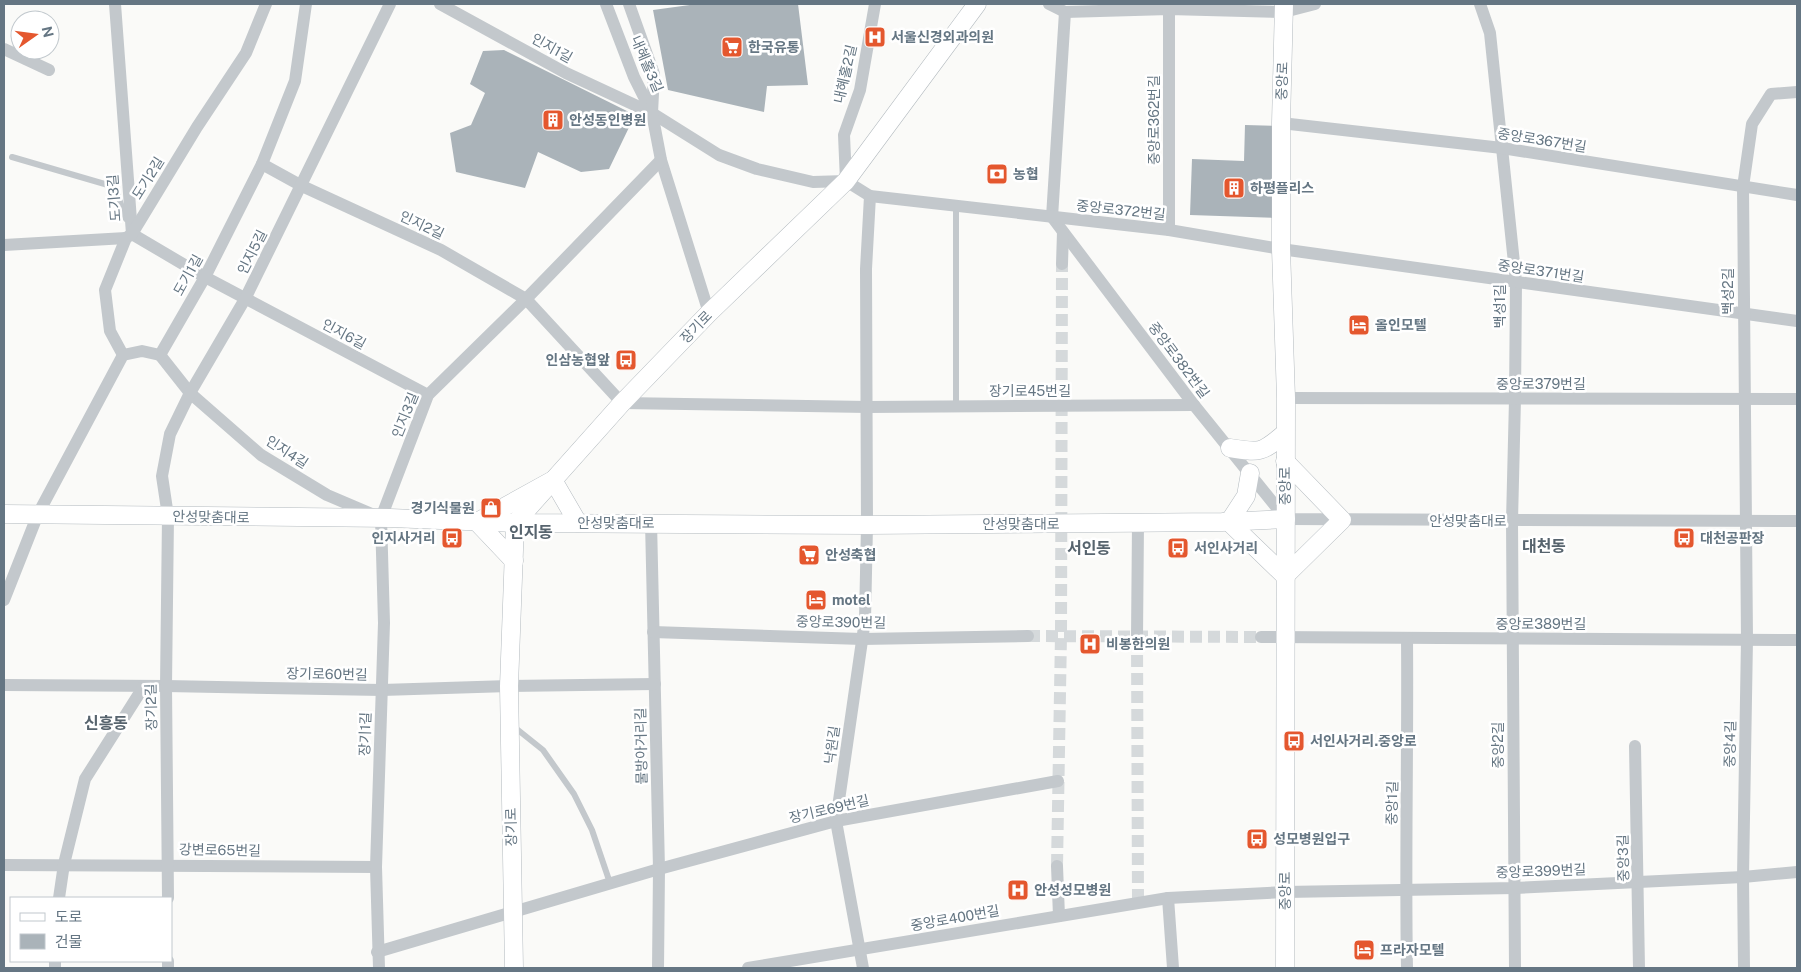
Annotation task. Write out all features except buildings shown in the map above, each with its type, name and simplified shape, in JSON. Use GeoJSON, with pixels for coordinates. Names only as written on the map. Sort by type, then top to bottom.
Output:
{"type":"FeatureCollection","features":[{"type":"Feature","properties":{"kind":"main road","name":"장기로"},"geometry":{"type":"LineString","coordinates":[[514,968],[509,686],[515,523],[622,403],[709,313],[846,181],[977,4]]}},
{"type":"Feature","properties":{"kind":"main road","name":"중앙로"},"geometry":{"type":"LineString","coordinates":[[1284,8],[1281,123],[1281,249],[1286,398],[1284,637],[1285,968]]}},
{"type":"Feature","properties":{"kind":"main road"},"geometry":{"type":"LineString","coordinates":[[1230,448],[1257,452],[1269,447],[1286,433]]}},
{"type":"Feature","properties":{"kind":"main road"},"geometry":{"type":"LineString","coordinates":[[1250,473],[1246,496],[1229,522],[1285,576],[1342,520],[1286,461]]}},
{"type":"Feature","properties":{"kind":"main road"},"geometry":{"type":"LineString","coordinates":[[514,561],[477,522],[553,480],[578,522]]}},
{"type":"Feature","properties":{"kind":"main road","name":"안성맞춤대로"},"geometry":{"type":"LineString","coordinates":[[4,514],[380,518],[515,523],[650,522],[867,525],[1229,522],[1286,519]]}},
{"type":"Feature","properties":{"kind":"street","name":"도기3길"},"geometry":{"type":"LineString","coordinates":[[115,4],[129,236]]}},
{"type":"Feature","properties":{"kind":"street","name":"도기2길"},"geometry":{"type":"LineString","coordinates":[[123,355],[110,331],[105,290],[129,236],[246,53],[266,4]]}},
{"type":"Feature","properties":{"kind":"street","name":"도기1길"},"geometry":{"type":"LineString","coordinates":[[160,355],[205,277],[262,164],[295,80],[306,4]]}},
{"type":"Feature","properties":{"kind":"street","name":"인지5길"},"geometry":{"type":"LineString","coordinates":[[168,516],[162,476],[170,434],[190,393],[245,299],[390,4]]}},
{"type":"Feature","properties":{"kind":"street","name":"인지1길"},"geometry":{"type":"LineString","coordinates":[[440,4],[566,73],[652,113],[719,155],[757,169],[813,182],[846,181]]}},
{"type":"Feature","properties":{"kind":"street","name":"내혜홀3길"},"geometry":{"type":"LineString","coordinates":[[606,4],[634,78],[652,113]]}},
{"type":"Feature","properties":{"kind":"street","name":"내혜홀3길"},"geometry":{"type":"LineString","coordinates":[[629,4],[654,74],[652,113]]}},
{"type":"Feature","properties":{"kind":"street","name":"내혜홀2길"},"geometry":{"type":"LineString","coordinates":[[846,181],[844,136],[860,90],[875,4]]}},
{"type":"Feature","properties":{"kind":"street"},"geometry":{"type":"LineString","coordinates":[[1049,4],[1065,12],[1169,6],[1284,8],[1315,4]]}},
{"type":"Feature","properties":{"kind":"street","name":"백성1길"},"geometry":{"type":"LineString","coordinates":[[1480,4],[1490,32],[1516,282],[1516,399],[1512,521]]}},
{"type":"Feature","properties":{"kind":"street","name":"중앙로362번길"},"geometry":{"type":"LineString","coordinates":[[1168,230],[1169,6]]}},
{"type":"Feature","properties":{"kind":"street"},"geometry":{"type":"LineString","coordinates":[[1052,218],[1065,12]]}},
{"type":"Feature","properties":{"kind":"street"},"geometry":{"type":"LineString","coordinates":[[4,49],[49,70]]}},
{"type":"Feature","properties":{"kind":"street","name":"백성2길"},"geometry":{"type":"LineString","coordinates":[[1745,520],[1743,187],[1752,124],[1771,94],[1797,92]]}},
{"type":"Feature","properties":{"kind":"street"},"geometry":{"type":"LineString","coordinates":[[652,113],[661,160],[709,313]]}},
{"type":"Feature","properties":{"kind":"street","name":"중앙로367번길"},"geometry":{"type":"LineString","coordinates":[[1281,123],[1502,148],[1797,195]]}},
{"type":"Feature","properties":{"kind":"street"},"geometry":{"type":"LineString","coordinates":[[526,299],[661,160]]}},
{"type":"Feature","properties":{"kind":"street","name":"인지2길"},"geometry":{"type":"LineString","coordinates":[[262,164],[302,186],[441,250],[526,299],[622,403]]}},
{"type":"Feature","properties":{"kind":"street","name":"중앙로372번길"},"geometry":{"type":"LineString","coordinates":[[846,181],[870,196],[1168,230],[1281,249]]}},
{"type":"Feature","properties":{"kind":"street"},"geometry":{"type":"LineString","coordinates":[[867,525],[866,269],[870,196]]}},
{"type":"Feature","properties":{"kind":"street","name":"중앙로382번길"},"geometry":{"type":"LineString","coordinates":[[1052,218],[1194,405],[1286,519]]}},
{"type":"Feature","properties":{"kind":"street"},"geometry":{"type":"LineString","coordinates":[[1062,264],[1063,232]]}},
{"type":"Feature","properties":{"kind":"street"},"geometry":{"type":"LineString","coordinates":[[4,245],[129,236]]}},
{"type":"Feature","properties":{"kind":"street","name":"인지6길"},"geometry":{"type":"LineString","coordinates":[[129,236],[428,395]]}},
{"type":"Feature","properties":{"kind":"street","name":"중앙로371번길"},"geometry":{"type":"LineString","coordinates":[[1281,249],[1797,321]]}},
{"type":"Feature","properties":{"kind":"street","name":"인지3길"},"geometry":{"type":"LineString","coordinates":[[380,518],[428,395],[526,299]]}},
{"type":"Feature","properties":{"kind":"street"},"geometry":{"type":"LineString","coordinates":[[4,600],[38,514],[123,355],[142,351],[160,355]]}},
{"type":"Feature","properties":{"kind":"street","name":"인지4길"},"geometry":{"type":"LineString","coordinates":[[160,355],[190,393],[261,455],[327,495],[380,518]]}},
{"type":"Feature","properties":{"kind":"street","name":"중앙로379번길"},"geometry":{"type":"LineString","coordinates":[[1286,398],[1797,399]]}},
{"type":"Feature","properties":{"kind":"street","name":"장기로45번길"},"geometry":{"type":"LineString","coordinates":[[622,403],[867,407],[1194,405]]}},
{"type":"Feature","properties":{"kind":"street","name":"장기2길"},"geometry":{"type":"LineString","coordinates":[[168,516],[166,686],[168,897]]}},
{"type":"Feature","properties":{"kind":"street","name":"장기1길"},"geometry":{"type":"LineString","coordinates":[[379,968],[377,952],[376,867],[384,623],[380,518]]}},
{"type":"Feature","properties":{"kind":"street","name":"안성맞춤대로"},"geometry":{"type":"LineString","coordinates":[[1286,519],[1797,521]]}},
{"type":"Feature","properties":{"kind":"street","name":"중앙4길"},"geometry":{"type":"LineString","coordinates":[[1744,968],[1743,877],[1747,639],[1745,520]]}},
{"type":"Feature","properties":{"kind":"street","name":"중앙2길"},"geometry":{"type":"LineString","coordinates":[[1512,521],[1515,968]]}},
{"type":"Feature","properties":{"kind":"street","name":"물방아거리길"},"geometry":{"type":"LineString","coordinates":[[650,522],[659,869],[658,968]]}},
{"type":"Feature","properties":{"kind":"street"},"geometry":{"type":"LineString","coordinates":[[1138,523],[1138,637]]}},
{"type":"Feature","properties":{"kind":"street","name":"낙원길"},"geometry":{"type":"LineString","coordinates":[[864,968],[836,821],[865,620],[867,525]]}},
{"type":"Feature","properties":{"kind":"street","name":"중앙로390번길"},"geometry":{"type":"LineString","coordinates":[[653,632],[862,639],[1028,636]]}},
{"type":"Feature","properties":{"kind":"street"},"geometry":{"type":"LineString","coordinates":[[1261,636],[1284,637]]}},
{"type":"Feature","properties":{"kind":"street","name":"중앙로389번길"},"geometry":{"type":"LineString","coordinates":[[1284,637],[1797,640]]}},
{"type":"Feature","properties":{"kind":"street","name":"중앙1길"},"geometry":{"type":"LineString","coordinates":[[1407,638],[1407,968]]}},
{"type":"Feature","properties":{"kind":"street"},"geometry":{"type":"LineString","coordinates":[[509,686],[655,684]]}},
{"type":"Feature","properties":{"kind":"street","name":"장기로60번길"},"geometry":{"type":"LineString","coordinates":[[4,685],[382,690],[509,686]]}},
{"type":"Feature","properties":{"kind":"street"},"geometry":{"type":"LineString","coordinates":[[59,897],[64,864],[85,779],[144,686]]}},
{"type":"Feature","properties":{"kind":"street","name":"중앙3길"},"geometry":{"type":"LineString","coordinates":[[1635,746],[1639,968]]}},
{"type":"Feature","properties":{"kind":"street","name":"장기로69번길"},"geometry":{"type":"LineString","coordinates":[[512,913],[659,869],[836,821],[1058,781]]}},
{"type":"Feature","properties":{"kind":"street","name":"강변로65번길"},"geometry":{"type":"LineString","coordinates":[[4,865],[168,864],[376,867]]}},
{"type":"Feature","properties":{"kind":"street"},"geometry":{"type":"LineString","coordinates":[[1057,866],[1059,916]]}},
{"type":"Feature","properties":{"kind":"street","name":"중앙로399번길"},"geometry":{"type":"LineString","coordinates":[[1285,892],[1514,888],[1743,877],[1797,872]]}},
{"type":"Feature","properties":{"kind":"street","name":"중앙로400번길"},"geometry":{"type":"LineString","coordinates":[[748,968],[1168,898],[1285,892]]}},
{"type":"Feature","properties":{"kind":"street"},"geometry":{"type":"LineString","coordinates":[[1168,898],[1173,968]]}},
{"type":"Feature","properties":{"kind":"street"},"geometry":{"type":"LineString","coordinates":[[377,952],[512,913]]}},
{"type":"Feature","properties":{"kind":"lane","name":"도기3길"},"geometry":{"type":"LineString","coordinates":[[12,157],[115,187],[129,236]]}},
{"type":"Feature","properties":{"kind":"lane"},"geometry":{"type":"LineString","coordinates":[[956,206],[956,406]]}},
{"type":"Feature","properties":{"kind":"lane"},"geometry":{"type":"LineString","coordinates":[[510,724],[543,750],[574,794],[592,830],[610,883]]}},
{"type":"Feature","properties":{"kind":"tunnel"},"geometry":{"type":"LineString","coordinates":[[1057,866],[1061,635],[1062,264]]}},
{"type":"Feature","properties":{"kind":"tunnel"},"geometry":{"type":"LineString","coordinates":[[1028,636],[1261,637]]}},
{"type":"Feature","properties":{"kind":"tunnel"},"geometry":{"type":"LineString","coordinates":[[1137,637],[1138,902]]}},
{"type":"Feature","properties":{"kind":"place","name":"서울신경외과의원"},"geometry":{"type":"Point","coordinates":[875,37]}},
{"type":"Feature","properties":{"kind":"place","name":"한국유통"},"geometry":{"type":"Point","coordinates":[732,47]}},
{"type":"Feature","properties":{"kind":"place","name":"안성동인병원"},"geometry":{"type":"Point","coordinates":[553,120]}},
{"type":"Feature","properties":{"kind":"place","name":"농협"},"geometry":{"type":"Point","coordinates":[997,174]}},
{"type":"Feature","properties":{"kind":"place","name":"하평플리스"},"geometry":{"type":"Point","coordinates":[1234,188]}},
{"type":"Feature","properties":{"kind":"place","name":"올인모텔"},"geometry":{"type":"Point","coordinates":[1359,325]}},
{"type":"Feature","properties":{"kind":"place","name":"인삼농협앞"},"geometry":{"type":"Point","coordinates":[626,360]}},
{"type":"Feature","properties":{"kind":"place","name":"경기식물원"},"geometry":{"type":"Point","coordinates":[491,508]}},
{"type":"Feature","properties":{"kind":"place","name":"인지사거리"},"geometry":{"type":"Point","coordinates":[452,538]}},
{"type":"Feature","properties":{"kind":"place","name":"대천공판장"},"geometry":{"type":"Point","coordinates":[1684,538]}},
{"type":"Feature","properties":{"kind":"place","name":"서인사거리"},"geometry":{"type":"Point","coordinates":[1178,548]}},
{"type":"Feature","properties":{"kind":"place","name":"안성축협"},"geometry":{"type":"Point","coordinates":[809,555]}},
{"type":"Feature","properties":{"kind":"place","name":"motel"},"geometry":{"type":"Point","coordinates":[816,600]}},
{"type":"Feature","properties":{"kind":"place","name":"비봉한의원"},"geometry":{"type":"Point","coordinates":[1090,644]}},
{"type":"Feature","properties":{"kind":"place","name":"서인사거리.중앙로"},"geometry":{"type":"Point","coordinates":[1294,741]}},
{"type":"Feature","properties":{"kind":"place","name":"성모병원입구"},"geometry":{"type":"Point","coordinates":[1257,839]}},
{"type":"Feature","properties":{"kind":"place","name":"안성성모병원"},"geometry":{"type":"Point","coordinates":[1018,890]}},
{"type":"Feature","properties":{"kind":"place","name":"프라자모텔"},"geometry":{"type":"Point","coordinates":[1364,950]}},
{"type":"Feature","properties":{"kind":"district","name":"인지동"},"geometry":{"type":"Point","coordinates":[531,532]}},
{"type":"Feature","properties":{"kind":"district","name":"대천동"},"geometry":{"type":"Point","coordinates":[1544,546]}},
{"type":"Feature","properties":{"kind":"district","name":"서인동"},"geometry":{"type":"Point","coordinates":[1089,548]}},
{"type":"Feature","properties":{"kind":"district","name":"신흥동"},"geometry":{"type":"Point","coordinates":[106,723]}}]}
